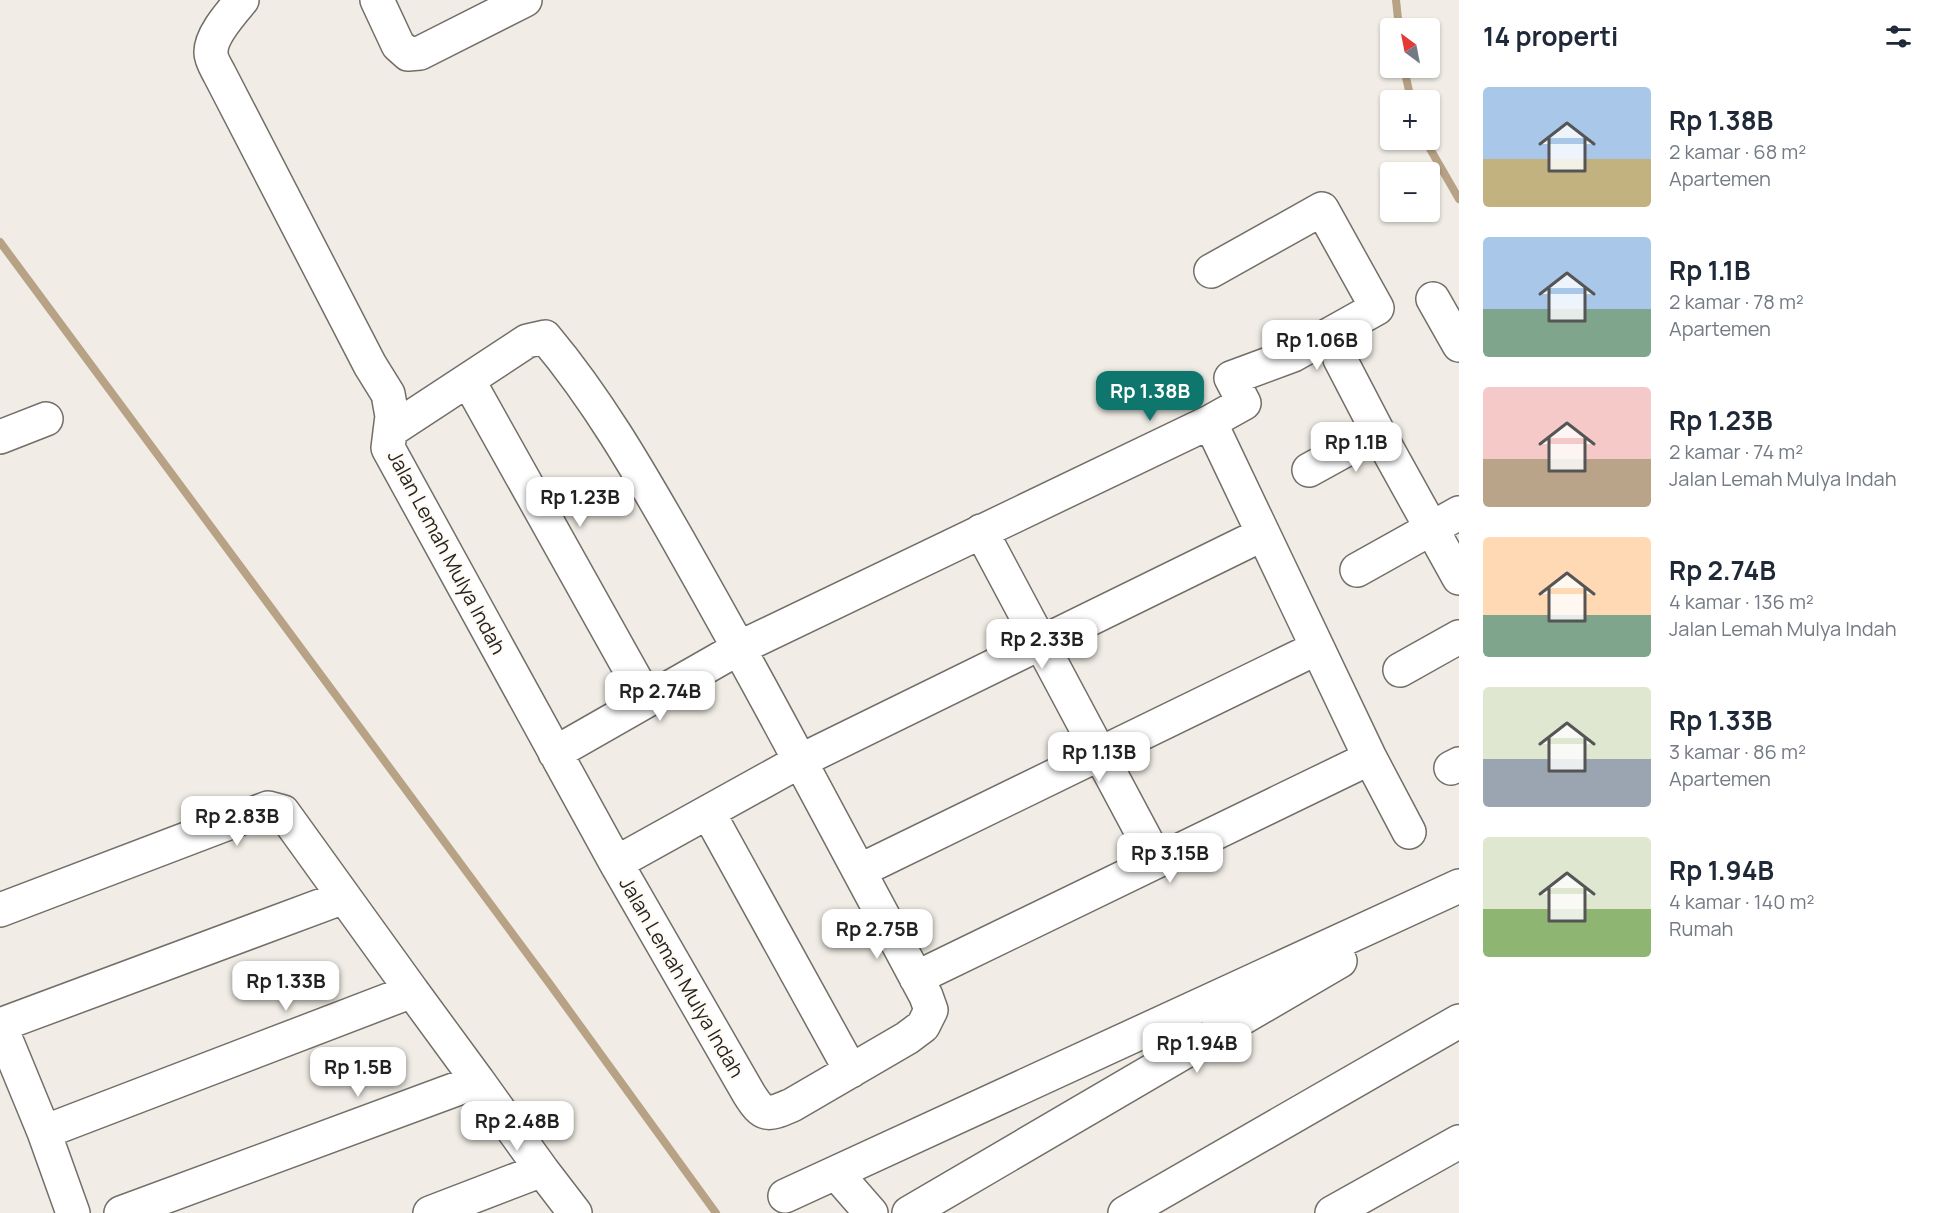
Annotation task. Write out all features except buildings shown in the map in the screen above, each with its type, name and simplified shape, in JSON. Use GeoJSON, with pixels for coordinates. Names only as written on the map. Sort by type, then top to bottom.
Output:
{"type":"FeatureCollection","features":[{"type":"Feature","properties":{"kind":"street","name":"Jalan Lemah Mulya Indah"},"geometry":{"type":"LineString","coordinates":[[242,0],[227,18],[214,40],[211,54],[225,86],[370,365],[388,394],[392,416],[388,448],[616,863],[757,1108],[765,1113],[773,1113],[792,1105],[907,1038],[923,1026],[931,1010],[916,978]]}},
{"type":"Feature","properties":{"kind":"street"},"geometry":{"type":"LineString","coordinates":[[377,0],[398,45],[408,54],[420,53],[525,0]]}},
{"type":"Feature","properties":{"kind":"street"},"geometry":{"type":"LineString","coordinates":[[555,753],[740,648],[1210,422],[1244,403],[1231,378],[1293,355],[1377,308],[1322,208],[1210,271]]}},
{"type":"Feature","properties":{"kind":"street"},"geometry":{"type":"LineString","coordinates":[[1433,299],[1459,345]]}},
{"type":"Feature","properties":{"kind":"street"},"geometry":{"type":"LineString","coordinates":[[390,431],[527,341],[545,337],[582,385],[631,457],[740,648],[916,978],[1370,758]]}},
{"type":"Feature","properties":{"kind":"street"},"geometry":{"type":"LineString","coordinates":[[1340,359],[1378,432],[1445,520],[1459,578]]}},
{"type":"Feature","properties":{"kind":"street"},"geometry":{"type":"LineString","coordinates":[[468,380],[647,700]]}},
{"type":"Feature","properties":{"kind":"street"},"geometry":{"type":"LineString","coordinates":[[0,437],[46,419]]}},
{"type":"Feature","properties":{"kind":"street"},"geometry":{"type":"LineString","coordinates":[[1210,422],[1370,758],[1409,832]]}},
{"type":"Feature","properties":{"kind":"street"},"geometry":{"type":"LineString","coordinates":[[1309,470],[1378,432]]}},
{"type":"Feature","properties":{"kind":"street"},"geometry":{"type":"LineString","coordinates":[[1357,570],[1445,520]]}},
{"type":"Feature","properties":{"kind":"street"},"geometry":{"type":"LineString","coordinates":[[981,531],[1157,861]]}},
{"type":"Feature","properties":{"kind":"street"},"geometry":{"type":"LineString","coordinates":[[616,863],[800,761],[1263,534]]}},
{"type":"Feature","properties":{"kind":"street"},"geometry":{"type":"LineString","coordinates":[[1400,670],[1459,637]]}},
{"type":"Feature","properties":{"kind":"street"},"geometry":{"type":"LineString","coordinates":[[859,872],[1317,648]]}},
{"type":"Feature","properties":{"kind":"street"},"geometry":{"type":"LineString","coordinates":[[0,909],[268,808],[282,812],[575,1213]]}},
{"type":"Feature","properties":{"kind":"street"},"geometry":{"type":"LineString","coordinates":[[708,812],[851,1071]]}},
{"type":"Feature","properties":{"kind":"street"},"geometry":{"type":"LineString","coordinates":[[785,1196],[1459,886]]}},
{"type":"Feature","properties":{"kind":"street"},"geometry":{"type":"LineString","coordinates":[[909,1213],[1459,892]]}},
{"type":"Feature","properties":{"kind":"street"},"geometry":{"type":"LineString","coordinates":[[73,1213],[44,1132],[1,1032],[344,897]]}},
{"type":"Feature","properties":{"kind":"street"},"geometry":{"type":"LineString","coordinates":[[44,1132],[412,991]]}},
{"type":"Feature","properties":{"kind":"street"},"geometry":{"type":"LineString","coordinates":[[1125,1213],[1459,1021]]}},
{"type":"Feature","properties":{"kind":"street"},"geometry":{"type":"LineString","coordinates":[[121,1213],[478,1081]]}},
{"type":"Feature","properties":{"kind":"street"},"geometry":{"type":"LineString","coordinates":[[1332,1213],[1459,1142]]}},
{"type":"Feature","properties":{"kind":"street"},"geometry":{"type":"LineString","coordinates":[[430,1213],[542,1170]]}},
{"type":"Feature","properties":{"kind":"street"},"geometry":{"type":"LineString","coordinates":[[836,1173],[871,1213]]}},
{"type":"Feature","properties":{"kind":"waterway"},"geometry":{"type":"LineString","coordinates":[[1396,0],[1398,18]]}},
{"type":"Feature","properties":{"kind":"waterway"},"geometry":{"type":"LineString","coordinates":[[1406,78],[1409,90]]}},
{"type":"Feature","properties":{"kind":"waterway"},"geometry":{"type":"LineString","coordinates":[[1431,150],[1459,199]]}},
{"type":"Feature","properties":{"kind":"waterway"},"geometry":{"type":"LineString","coordinates":[[0,242],[549,983],[716,1213]]}}]}
